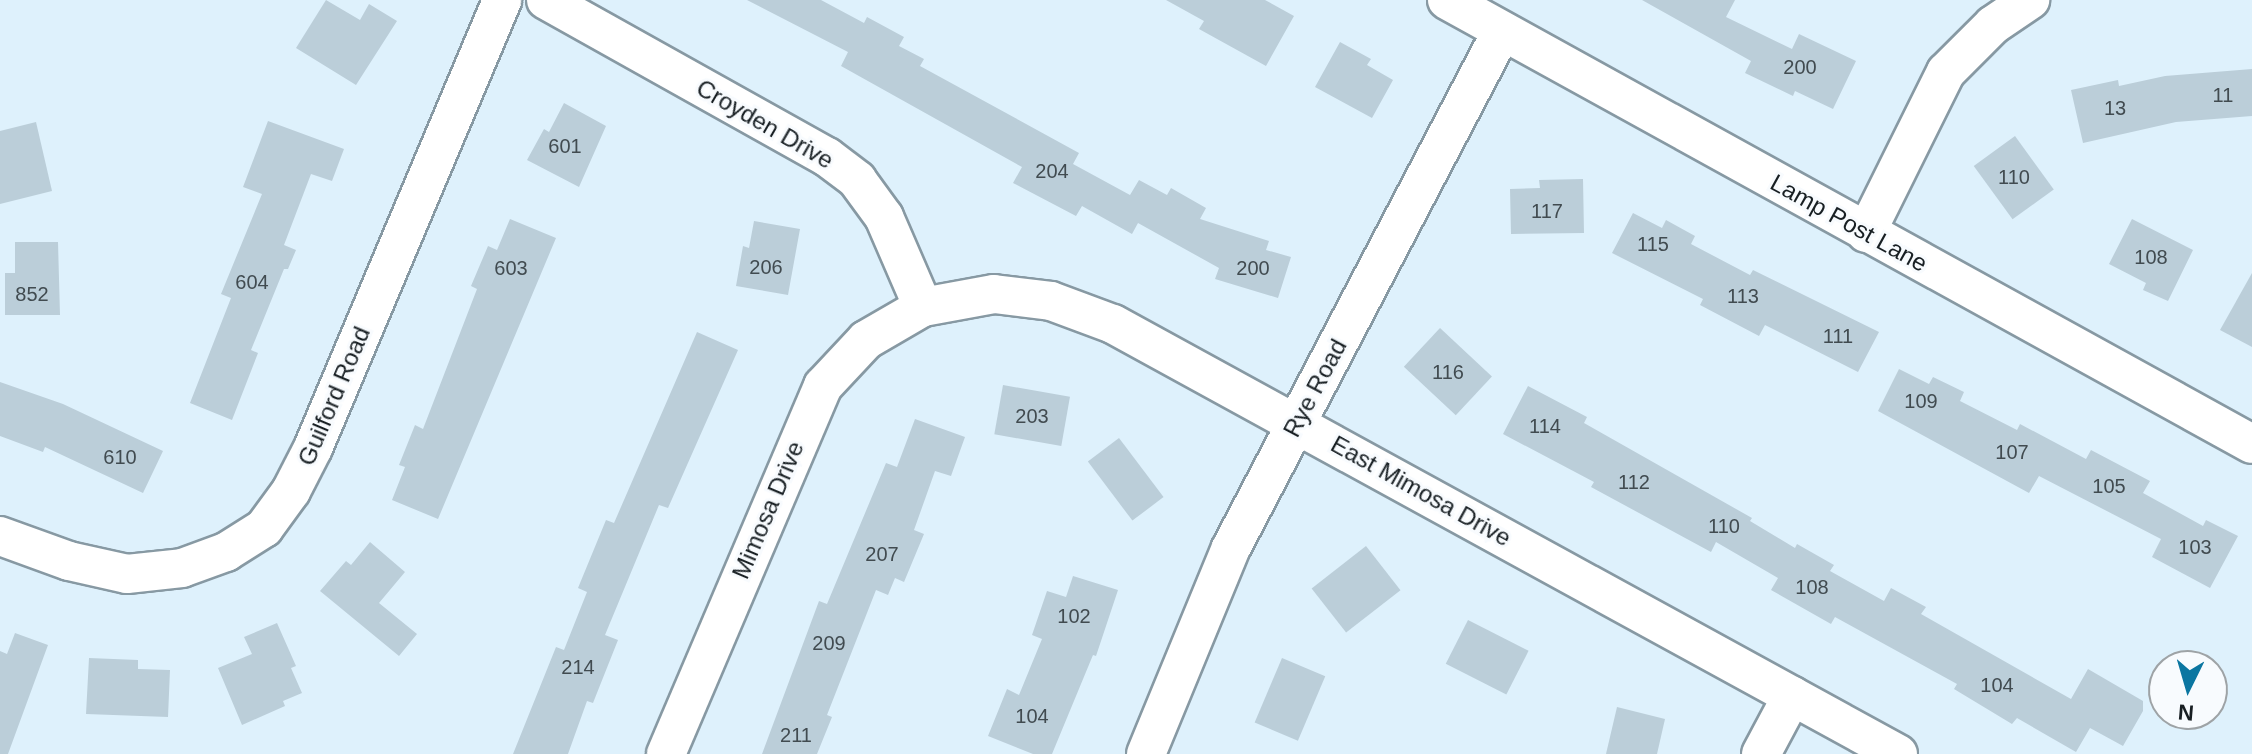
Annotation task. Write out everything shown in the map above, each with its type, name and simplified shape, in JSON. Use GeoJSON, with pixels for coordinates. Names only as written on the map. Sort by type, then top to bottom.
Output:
{"type":"FeatureCollection","features":[{"type":"Feature","properties":{"kind":"street","name":"Guilford Road"},"geometry":{"type":"LineString","coordinates":[[0,536],[69,561],[127,574],[182,568],[226,552],[264,528],[291,491],[313,448],[502,0]]}},
{"type":"Feature","properties":{"kind":"street","name":"Croyden Drive"},"geometry":{"type":"LineString","coordinates":[[546,0],[827,157],[857,180],[884,217],[923,307]]}},
{"type":"Feature","properties":{"kind":"street","name":"Lamp Post Lane"},"geometry":{"type":"LineString","coordinates":[[1447,0],[2252,444]]}},
{"type":"Feature","properties":{"kind":"street"},"geometry":{"type":"LineString","coordinates":[[1866,233],[1946,72],[1993,25],[2030,0]]}},
{"type":"Feature","properties":{"kind":"street","name":"Rye Road"},"geometry":{"type":"LineString","coordinates":[[1146,754],[1231,548],[1502,31]]}},
{"type":"Feature","properties":{"kind":"street","name":"East Mimosa Drive"},"geometry":{"type":"LineString","coordinates":[[923,307],[994,294],[1051,301],[1113,324],[1297,422],[1898,754]]}},
{"type":"Feature","properties":{"kind":"street","name":"Mimosa Drive"},"geometry":{"type":"LineString","coordinates":[[666,754],[823,386],[866,340],[923,307]]}},
{"type":"Feature","properties":{"kind":"street"},"geometry":{"type":"LineString","coordinates":[[1761,754],[1792,696]]}},
{"type":"Feature","properties":{"kind":"building"},"geometry":{"type":"Polygon","coordinates":[[[326,0],[360,20],[369,4],[397,21],[356,85],[296,48],[326,0]]]}},
{"type":"Feature","properties":{"kind":"building"},"geometry":{"type":"Polygon","coordinates":[[[747,0],[821,0],[864,23],[867,17],[904,37],[899,46],[924,59],[920,66],[1079,153],[1073,164],[1130,195],[1139,180],[1167,195],[1171,188],[1206,208],[1200,219],[1269,241],[1266,250],[1291,257],[1278,298],[1215,279],[1219,268],[1138,223],[1132,234],[1082,206],[1076,216],[1013,183],[1022,167],[841,66],[848,52],[747,0]]]}},
{"type":"Feature","properties":{"kind":"building"},"geometry":{"type":"Polygon","coordinates":[[[1166,0],[1265,0],[1294,16],[1266,66],[1199,29],[1204,21],[1166,0]]]}},
{"type":"Feature","properties":{"kind":"building"},"geometry":{"type":"Polygon","coordinates":[[[1642,0],[1735,0],[1726,17],[1792,49],[1799,34],[1856,61],[1833,109],[1795,91],[1793,96],[1745,73],[1751,61],[1642,0]]]}},
{"type":"Feature","properties":{"kind":"building"},"geometry":{"type":"Polygon","coordinates":[[[1340,42],[1371,59],[1367,65],[1393,80],[1372,118],[1315,87],[1340,42]]]}},
{"type":"Feature","properties":{"kind":"building"},"geometry":{"type":"Polygon","coordinates":[[[2252,69],[2252,116],[2176,122],[2083,143],[2071,90],[2118,80],[2119,86],[2165,76],[2252,69]]]}},
{"type":"Feature","properties":{"kind":"building"},"geometry":{"type":"Polygon","coordinates":[[[564,103],[606,126],[579,187],[527,160],[544,129],[549,132],[564,103]]]}},
{"type":"Feature","properties":{"kind":"building"},"geometry":{"type":"Polygon","coordinates":[[[268,121],[344,149],[332,181],[311,174],[284,245],[296,250],[288,269],[284,269],[251,350],[258,353],[232,420],[190,403],[231,298],[221,294],[262,194],[243,187],[268,121]]]}},
{"type":"Feature","properties":{"kind":"building"},"geometry":{"type":"Polygon","coordinates":[[[36,122],[52,191],[0,204],[0,131],[36,122]]]}},
{"type":"Feature","properties":{"kind":"building"},"geometry":{"type":"Polygon","coordinates":[[[2015,136],[2054,189],[2013,219],[1974,166],[2015,136]]]}},
{"type":"Feature","properties":{"kind":"building"},"geometry":{"type":"Polygon","coordinates":[[[1583,179],[1584,233],[1511,234],[1510,189],[1540,188],[1539,180],[1583,179]]]}},
{"type":"Feature","properties":{"kind":"building"},"geometry":{"type":"Polygon","coordinates":[[[1633,213],[1662,228],[1666,220],[1695,236],[1691,244],[1750,275],[1753,270],[1879,332],[1858,372],[1765,325],[1759,336],[1700,305],[1703,299],[1612,253],[1633,213]]]}},
{"type":"Feature","properties":{"kind":"building"},"geometry":{"type":"Polygon","coordinates":[[[510,219],[556,238],[438,519],[392,500],[405,467],[399,465],[415,425],[423,429],[477,289],[471,286],[488,246],[497,250],[510,219]]]}},
{"type":"Feature","properties":{"kind":"building"},"geometry":{"type":"Polygon","coordinates":[[[2132,219],[2193,250],[2168,301],[2143,290],[2146,283],[2109,264],[2132,219]]]}},
{"type":"Feature","properties":{"kind":"building"},"geometry":{"type":"Polygon","coordinates":[[[754,221],[800,229],[788,295],[736,286],[743,246],[749,248],[754,221]]]}},
{"type":"Feature","properties":{"kind":"building"},"geometry":{"type":"Polygon","coordinates":[[[15,242],[58,242],[60,315],[5,315],[5,273],[15,273],[15,242]]]}},
{"type":"Feature","properties":{"kind":"building"},"geometry":{"type":"Polygon","coordinates":[[[2252,273],[2252,347],[2220,330],[2252,273]]]}},
{"type":"Feature","properties":{"kind":"building"},"geometry":{"type":"Polygon","coordinates":[[[1440,328],[1492,376],[1456,415],[1404,367],[1440,328]]]}},
{"type":"Feature","properties":{"kind":"building"},"geometry":{"type":"Polygon","coordinates":[[[697,332],[738,350],[668,508],[659,505],[605,635],[618,640],[593,703],[587,701],[568,754],[513,754],[556,647],[564,650],[587,592],[578,588],[606,520],[614,523],[697,332]]]}},
{"type":"Feature","properties":{"kind":"building"},"geometry":{"type":"Polygon","coordinates":[[[1899,369],[1929,384],[1933,377],[1964,392],[1960,401],[2017,430],[2020,424],[2086,459],[2091,450],[2150,481],[2143,493],[2203,526],[2206,520],[2238,536],[2210,588],[2152,557],[2161,539],[2039,476],[2029,493],[1878,411],[1899,369]]]}},
{"type":"Feature","properties":{"kind":"building"},"geometry":{"type":"Polygon","coordinates":[[[0,382],[63,404],[163,451],[143,493],[45,447],[43,452],[0,436],[0,382]]]}},
{"type":"Feature","properties":{"kind":"building"},"geometry":{"type":"Polygon","coordinates":[[[1003,385],[1070,397],[1061,446],[994,434],[1003,385]]]}},
{"type":"Feature","properties":{"kind":"building"},"geometry":{"type":"Polygon","coordinates":[[[1528,386],[1587,417],[1584,423],[1752,518],[1750,521],[1795,548],[1797,544],[1834,565],[1830,571],[1884,601],[1891,588],[1926,607],[1921,614],[2071,699],[2088,669],[2143,701],[2143,711],[2123,746],[2090,728],[2076,752],[2017,718],[2012,724],[1954,689],[1957,684],[1835,617],[1831,624],[1771,590],[1778,578],[1716,542],[1711,552],[1591,487],[1594,482],[1503,434],[1528,386]]]}},
{"type":"Feature","properties":{"kind":"building"},"geometry":{"type":"Polygon","coordinates":[[[915,419],[965,437],[951,476],[935,471],[914,530],[924,534],[904,582],[895,578],[888,595],[876,590],[827,715],[832,717],[817,754],[762,754],[819,601],[827,604],[886,463],[897,467],[915,419]]]}},
{"type":"Feature","properties":{"kind":"building"},"geometry":{"type":"Polygon","coordinates":[[[1119,438],[1164,497],[1132,521],[1088,461],[1119,438]]]}},
{"type":"Feature","properties":{"kind":"building"},"geometry":{"type":"Polygon","coordinates":[[[370,542],[405,572],[379,603],[417,634],[399,656],[320,591],[346,561],[351,565],[370,542]]]}},
{"type":"Feature","properties":{"kind":"building"},"geometry":{"type":"Polygon","coordinates":[[[1366,546],[1400,590],[1346,633],[1312,588],[1366,546]]]}},
{"type":"Feature","properties":{"kind":"building"},"geometry":{"type":"Polygon","coordinates":[[[1073,576],[1118,590],[1096,656],[1093,655],[1052,754],[1033,754],[988,736],[1007,689],[1019,695],[1042,639],[1032,635],[1047,591],[1066,597],[1073,576]]]}},
{"type":"Feature","properties":{"kind":"building"},"geometry":{"type":"Polygon","coordinates":[[[1468,620],[1529,651],[1506,695],[1446,664],[1468,620]]]}},
{"type":"Feature","properties":{"kind":"building"},"geometry":{"type":"Polygon","coordinates":[[[277,623],[296,666],[291,668],[302,693],[283,701],[285,706],[242,725],[218,668],[252,654],[244,637],[277,623]]]}},
{"type":"Feature","properties":{"kind":"building"},"geometry":{"type":"Polygon","coordinates":[[[15,633],[48,645],[8,754],[0,754],[0,651],[7,654],[15,633]]]}},
{"type":"Feature","properties":{"kind":"building"},"geometry":{"type":"Polygon","coordinates":[[[89,658],[138,660],[138,669],[170,670],[168,717],[86,714],[89,658]]]}},
{"type":"Feature","properties":{"kind":"building"},"geometry":{"type":"Polygon","coordinates":[[[1282,658],[1325,676],[1298,741],[1255,722],[1282,658]]]}},
{"type":"Feature","properties":{"kind":"building"},"geometry":{"type":"Polygon","coordinates":[[[1617,707],[1665,719],[1657,754],[1606,754],[1617,707]]]}}]}
